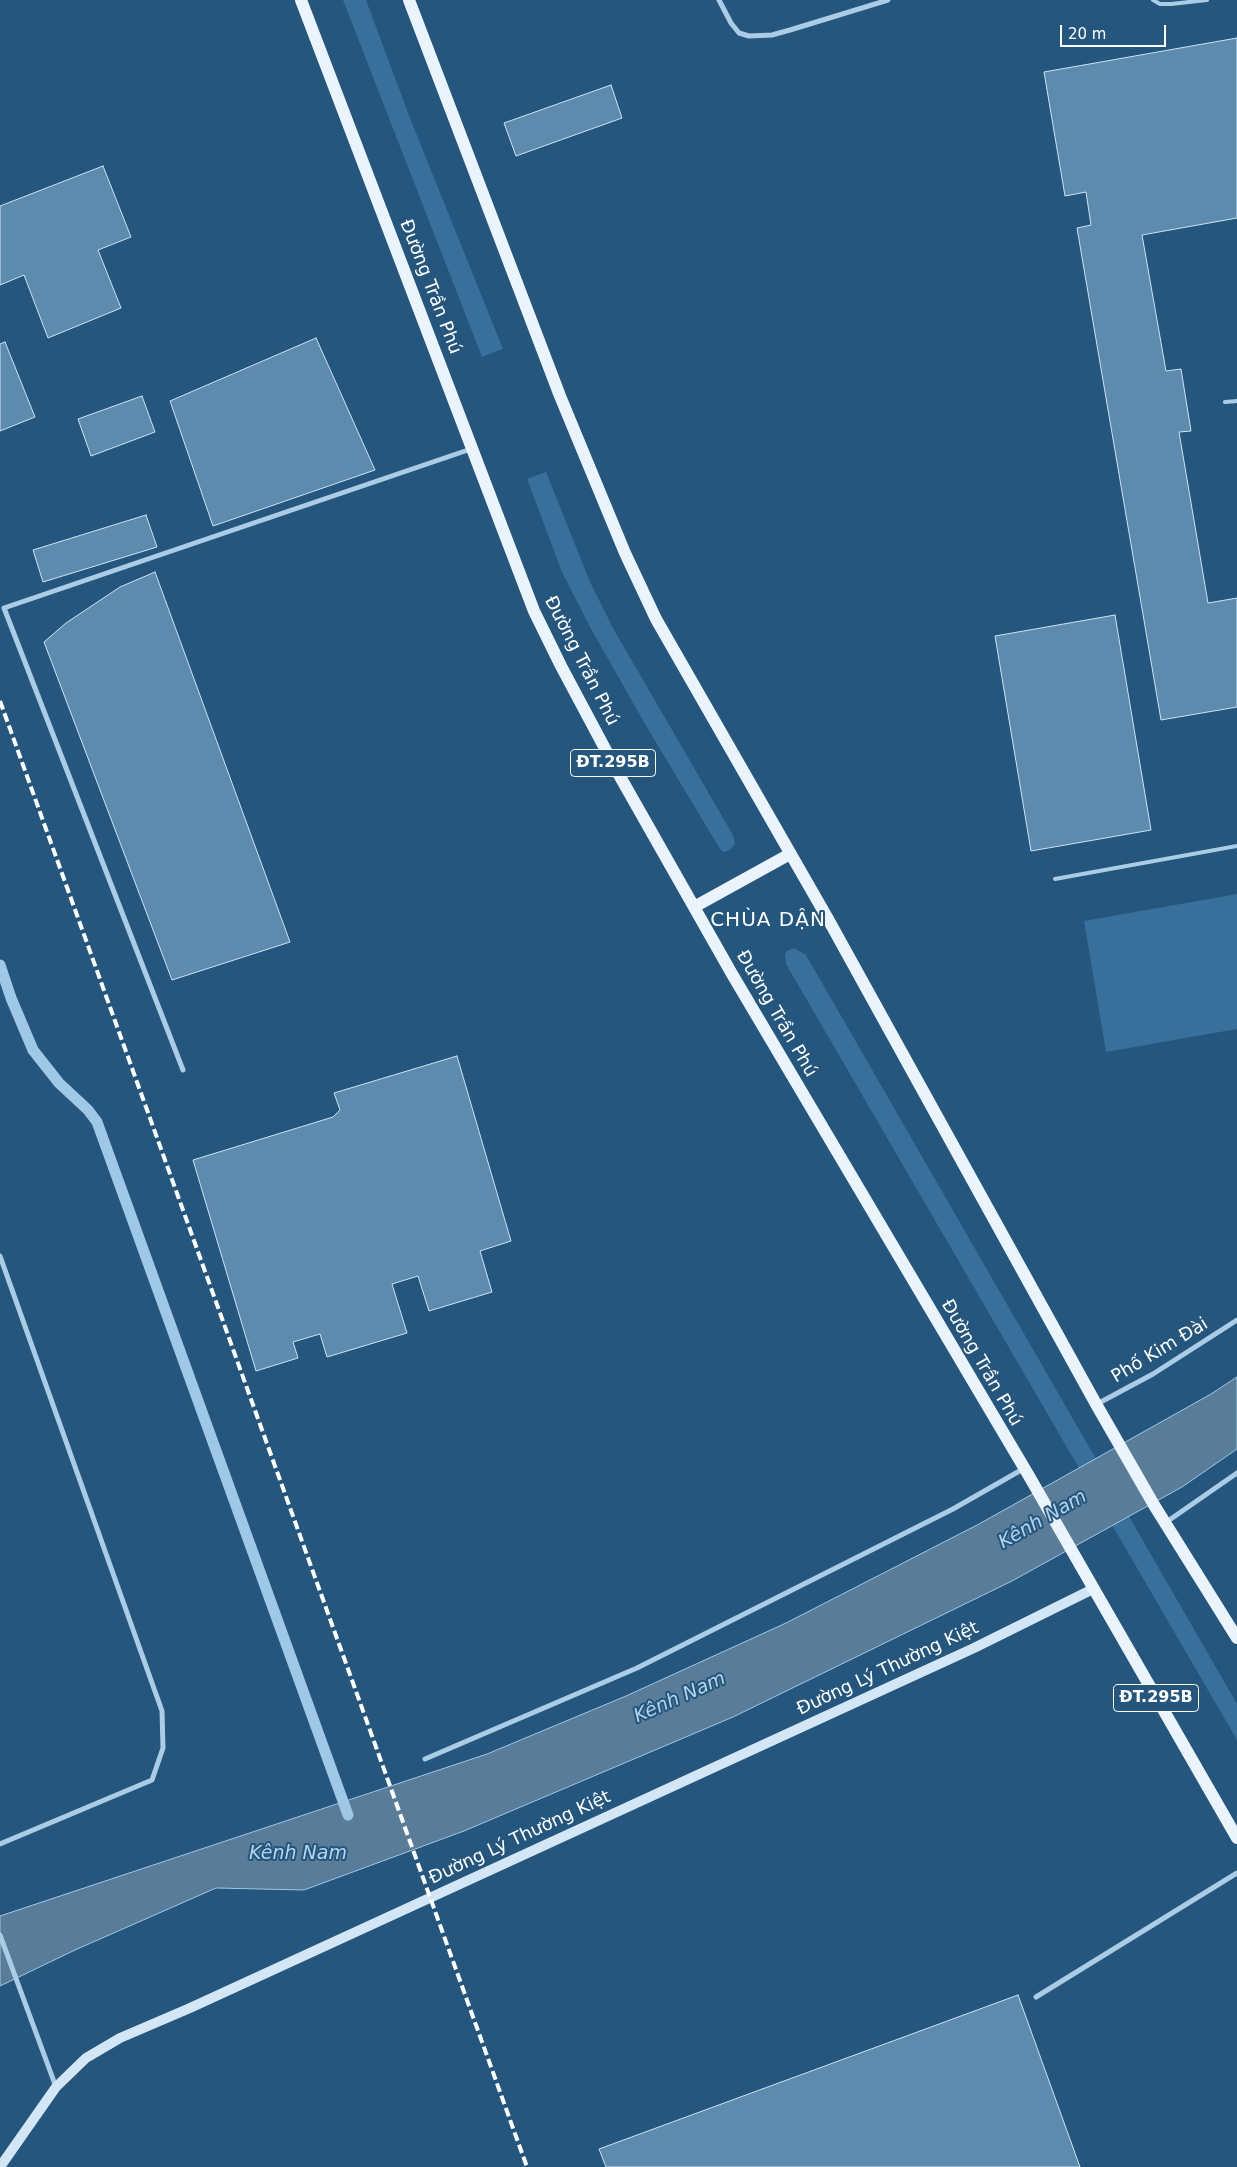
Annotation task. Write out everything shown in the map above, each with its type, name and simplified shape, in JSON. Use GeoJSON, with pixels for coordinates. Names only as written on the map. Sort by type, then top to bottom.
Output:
{"type":"FeatureCollection","features":[{"type":"Feature","properties":{"kind":"main road","name":"Đường Trần Phú"},"geometry":{"type":"LineString","coordinates":[[301,0],[416,297],[534,611],[561,666],[618,773],[694,907],[1026,1472],[1237,1838]]}},
{"type":"Feature","properties":{"kind":"main road"},"geometry":{"type":"LineString","coordinates":[[409,0],[560,396],[625,554],[661,627],[828,919],[1154,1506],[1237,1638]]}},
{"type":"Feature","properties":{"kind":"main road"},"geometry":{"type":"LineString","coordinates":[[694,907],[790,854]]}},
{"type":"Feature","properties":{"kind":"main road","name":"Đường Lý Thường Kiệt"},"geometry":{"type":"LineString","coordinates":[[0,2167],[56,2086],[86,2058],[120,2038],[190,2008],[965,1652],[1093,1589]]}},
{"type":"Feature","properties":{"kind":"street"},"geometry":{"type":"LineString","coordinates":[[719,0],[731,23],[739,33],[749,36],[772,35],[888,0]]}},
{"type":"Feature","properties":{"kind":"street"},"geometry":{"type":"LineString","coordinates":[[182,1070],[4,608],[472,448]]}},
{"type":"Feature","properties":{"kind":"street"},"geometry":{"type":"LineString","coordinates":[[0,1256],[162,1711],[163,1748],[152,1780],[0,1844]]}},
{"type":"Feature","properties":{"kind":"street","name":"Phố Kim Đài"},"geometry":{"type":"LineString","coordinates":[[1096,1404],[1153,1374],[1237,1320]]}},
{"type":"Feature","properties":{"kind":"street"},"geometry":{"type":"LineString","coordinates":[[425,1759],[638,1668],[1026,1472]]}},
{"type":"Feature","properties":{"kind":"street"},"geometry":{"type":"LineString","coordinates":[[1165,1523],[1237,1473]]}},
{"type":"Feature","properties":{"kind":"street"},"geometry":{"type":"LineString","coordinates":[[1036,1997],[1237,1873]]}},
{"type":"Feature","properties":{"kind":"street"},"geometry":{"type":"LineString","coordinates":[[0,1936],[56,2086]]}},
{"type":"Feature","properties":{"kind":"lane"},"geometry":{"type":"LineString","coordinates":[[1153,0],[1160,4],[1207,0]]}},
{"type":"Feature","properties":{"kind":"lane"},"geometry":{"type":"LineString","coordinates":[[1225,402],[1237,401]]}},
{"type":"Feature","properties":{"kind":"lane"},"geometry":{"type":"LineString","coordinates":[[1055,879],[1237,846]]}},
{"type":"Feature","properties":{"kind":"shaded area"},"geometry":{"type":"Polygon","coordinates":[[[343,0],[366,0],[410,118],[503,349],[482,357],[343,0]]]}},
{"type":"Feature","properties":{"kind":"shaded area"},"geometry":{"type":"Polygon","coordinates":[[[546,472],[590,582],[614,630],[733,835],[735,844],[730,850],[724,852],[720,849],[645,724],[590,627],[562,572],[527,479],[546,472]]]}},
{"type":"Feature","properties":{"kind":"shaded area"},"geometry":{"type":"Polygon","coordinates":[[[1237,894],[1237,1029],[1106,1052],[1084,921],[1237,894]]]}},
{"type":"Feature","properties":{"kind":"shaded area"},"geometry":{"type":"Polygon","coordinates":[[[794,948],[806,955],[1237,1704],[1237,1740],[786,964],[785,954],[794,948]]]}},
{"type":"Feature","properties":{"kind":"water","name":"Kênh Nam"},"geometry":{"type":"Polygon","coordinates":[[[1237,1377],[1237,1449],[1182,1487],[1012,1581],[733,1717],[464,1831],[304,1890],[216,1888],[75,1950],[0,1986],[0,1916],[487,1754],[626,1696],[786,1623],[979,1524],[1211,1394],[1237,1377]]]}},
{"type":"Feature","properties":{"kind":"building"},"geometry":{"type":"Polygon","coordinates":[[[1237,38],[1237,218],[1142,235],[1166,371],[1181,369],[1191,431],[1179,432],[1208,603],[1237,598],[1237,707],[1161,720],[1077,228],[1091,225],[1086,192],[1065,196],[1044,72],[1237,38]]]}},
{"type":"Feature","properties":{"kind":"building"},"geometry":{"type":"Polygon","coordinates":[[[611,85],[622,118],[516,156],[504,123],[611,85]]]}},
{"type":"Feature","properties":{"kind":"building"},"geometry":{"type":"Polygon","coordinates":[[[103,166],[131,237],[98,250],[121,308],[48,338],[24,275],[0,285],[0,206],[103,166]]]}},
{"type":"Feature","properties":{"kind":"building"},"geometry":{"type":"Polygon","coordinates":[[[316,338],[375,470],[213,526],[170,401],[316,338]]]}},
{"type":"Feature","properties":{"kind":"building"},"geometry":{"type":"Polygon","coordinates":[[[5,342],[35,417],[0,431],[0,344],[5,342]]]}},
{"type":"Feature","properties":{"kind":"building"},"geometry":{"type":"Polygon","coordinates":[[[142,396],[155,432],[91,456],[78,419],[142,396]]]}},
{"type":"Feature","properties":{"kind":"building"},"geometry":{"type":"Polygon","coordinates":[[[146,515],[157,547],[43,582],[33,550],[146,515]]]}},
{"type":"Feature","properties":{"kind":"building"},"geometry":{"type":"Polygon","coordinates":[[[155,572],[290,942],[172,980],[44,642],[66,623],[120,587],[155,572]]]}},
{"type":"Feature","properties":{"kind":"building"},"geometry":{"type":"Polygon","coordinates":[[[1115,615],[1151,830],[1031,851],[995,636],[1115,615]]]}},
{"type":"Feature","properties":{"kind":"building"},"geometry":{"type":"Polygon","coordinates":[[[457,1056],[511,1241],[480,1251],[492,1292],[429,1311],[418,1276],[392,1284],[407,1333],[327,1357],[320,1334],[293,1342],[298,1358],[256,1371],[193,1160],[333,1117],[340,1110],[334,1093],[457,1056]]]}},
{"type":"Feature","properties":{"kind":"building"},"geometry":{"type":"Polygon","coordinates":[[[1018,1995],[1080,2167],[606,2167],[599,2149],[1018,1995]]]}},
{"type":"Feature","properties":{"kind":"waterway"},"geometry":{"type":"LineString","coordinates":[[0,965],[11,998],[33,1050],[59,1083],[88,1110],[97,1122],[348,1815]]}},
{"type":"Feature","properties":{"kind":"railway"},"geometry":{"type":"LineString","coordinates":[[0,701],[527,2167]]}},
{"type":"Feature","properties":{"kind":"district","name":"CHÙA DẬN"},"geometry":{"type":"Point","coordinates":[768,921]}}]}
